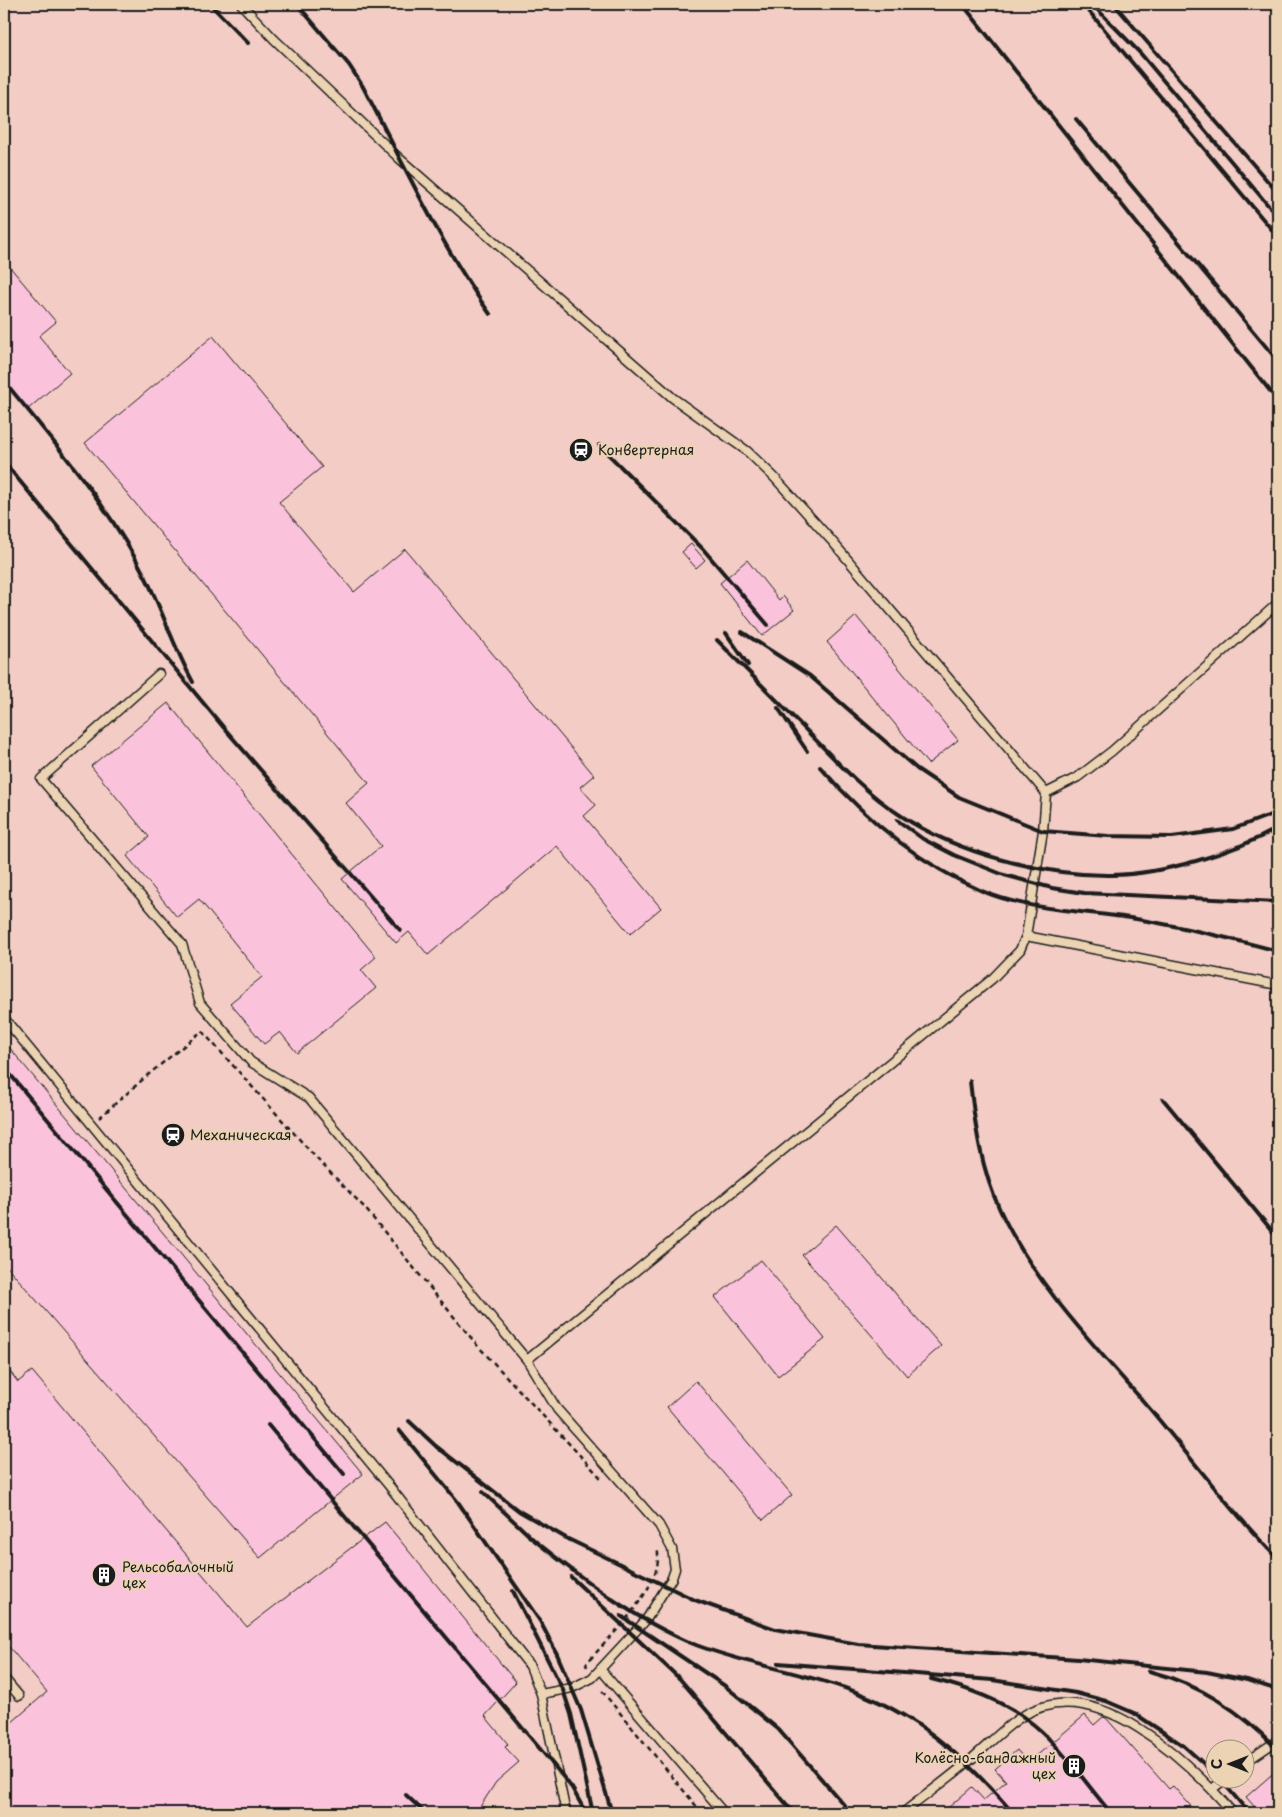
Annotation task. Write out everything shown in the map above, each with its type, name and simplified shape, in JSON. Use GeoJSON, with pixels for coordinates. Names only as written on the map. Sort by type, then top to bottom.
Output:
{"type":"FeatureCollection","features":[{"type":"Feature","properties":{"kind":"lane"},"geometry":{"type":"LineString","coordinates":[[241,4],[274,39],[400,159],[673,398],[747,451],[774,477],[831,540],[1046,793],[1043,831],[1026,936],[1020,950],[992,979],[527,1360]]}},
{"type":"Feature","properties":{"kind":"lane"},"geometry":{"type":"LineString","coordinates":[[1046,793],[1078,777],[1112,751],[1278,603]]}},
{"type":"Feature","properties":{"kind":"lane"},"geometry":{"type":"LineString","coordinates":[[159,674],[41,779],[182,944],[200,1003],[251,1062],[309,1098],[527,1360],[557,1408],[659,1525],[672,1549],[675,1569],[667,1588],[646,1620],[601,1670],[592,1678],[572,1688],[541,1694]]}},
{"type":"Feature","properties":{"kind":"lane"},"geometry":{"type":"LineString","coordinates":[[1026,936],[1278,984]]}},
{"type":"Feature","properties":{"kind":"lane"},"geometry":{"type":"LineString","coordinates":[[4,1018],[390,1487],[530,1666],[541,1694],[566,1813]]}},
{"type":"Feature","properties":{"kind":"lane"},"geometry":{"type":"LineString","coordinates":[[601,1670],[724,1813]]}},
{"type":"Feature","properties":{"kind":"lane"},"geometry":{"type":"LineString","coordinates":[[4,1678],[19,1696]]}},
{"type":"Feature","properties":{"kind":"lane"},"geometry":{"type":"LineString","coordinates":[[903,1813],[1021,1717],[1046,1706],[1061,1704],[1096,1708],[1144,1731],[1204,1782]]}},
{"type":"Feature","properties":{"kind":"lane"},"geometry":{"type":"LineString","coordinates":[[1254,1756],[1278,1740]]}},
{"type":"Feature","properties":{"kind":"lane"},"geometry":{"type":"LineString","coordinates":[[1213,1790],[1233,1813]]}},
{"type":"Feature","properties":{"kind":"path"},"geometry":{"type":"LineString","coordinates":[[92,1124],[202,1031],[318,1160],[364,1207],[477,1345],[606,1483]]}},
{"type":"Feature","properties":{"kind":"path"},"geometry":{"type":"LineString","coordinates":[[656,1544],[660,1560],[658,1570],[640,1601],[586,1664],[592,1678],[702,1813]]}},
{"type":"Feature","properties":{"kind":"shaded area"},"geometry":{"type":"Polygon","coordinates":[[[4,4],[1278,4],[1278,1813],[4,1813],[4,4]]]}},
{"type":"Feature","properties":{"kind":"building"},"geometry":{"type":"Polygon","coordinates":[[[4,260],[56,322],[39,336],[70,373],[27,410],[4,382],[4,260]]]}},
{"type":"Feature","properties":{"kind":"building"},"geometry":{"type":"Polygon","coordinates":[[[213,336],[322,467],[279,502],[354,592],[405,549],[594,775],[580,787],[596,805],[584,816],[661,908],[630,934],[557,846],[428,955],[409,932],[396,943],[342,879],[381,846],[346,803],[369,783],[85,443],[213,336]]]}},
{"type":"Feature","properties":{"kind":"building"},"geometry":{"type":"Polygon","coordinates":[[[691,544],[705,560],[696,568],[682,552],[691,544]]]}},
{"type":"Feature","properties":{"kind":"building"},"geometry":{"type":"Polygon","coordinates":[[[747,560],[779,600],[783,596],[794,610],[762,636],[720,583],[747,560]]]}},
{"type":"Feature","properties":{"kind":"building"},"geometry":{"type":"Polygon","coordinates":[[[856,616],[958,740],[928,764],[827,642],[856,616]]]}},
{"type":"Feature","properties":{"kind":"building"},"geometry":{"type":"Polygon","coordinates":[[[168,703],[376,957],[361,970],[376,988],[297,1053],[280,1032],[264,1044],[230,1003],[262,977],[199,899],[177,917],[127,856],[149,837],[91,766],[168,703]]]}},
{"type":"Feature","properties":{"kind":"building","name":"Рельсобалочный цех"},"geometry":{"type":"Polygon","coordinates":[[[4,1041],[363,1474],[260,1558],[4,1263],[4,1041]]]}},
{"type":"Feature","properties":{"kind":"building"},"geometry":{"type":"Polygon","coordinates":[[[836,1225],[941,1346],[907,1376],[802,1255],[836,1225]]]}},
{"type":"Feature","properties":{"kind":"building"},"geometry":{"type":"Polygon","coordinates":[[[761,1260],[825,1339],[778,1376],[715,1297],[761,1260]]]}},
{"type":"Feature","properties":{"kind":"building","name":"Рельсобалочный цех"},"geometry":{"type":"Polygon","coordinates":[[[4,1364],[18,1382],[32,1371],[247,1627],[385,1522],[516,1682],[485,1716],[508,1744],[505,1747],[519,1762],[496,1782],[476,1813],[4,1813],[4,1729],[47,1692],[4,1641],[4,1364]]]}},
{"type":"Feature","properties":{"kind":"building"},"geometry":{"type":"Polygon","coordinates":[[[696,1381],[792,1495],[763,1520],[667,1407],[696,1381]]]}},
{"type":"Feature","properties":{"kind":"building","name":"Колёсно-бандажный цех"},"geometry":{"type":"Polygon","coordinates":[[[1085,1715],[1094,1725],[1103,1717],[1106,1718],[1169,1789],[1173,1786],[1197,1813],[942,1813],[972,1787],[984,1800],[1006,1781],[995,1769],[1017,1750],[1028,1763],[1085,1715]]]}},
{"type":"Feature","properties":{"kind":"building"},"geometry":{"type":"Polygon","coordinates":[[[1278,1769],[1278,1813],[1260,1813],[1246,1797],[1278,1769]]]}},
{"type":"Feature","properties":{"kind":"railway"},"geometry":{"type":"LineString","coordinates":[[210,4],[248,43]]}},
{"type":"Feature","properties":{"kind":"railway"},"geometry":{"type":"LineString","coordinates":[[297,4],[349,65],[362,85],[438,231],[490,314]]}},
{"type":"Feature","properties":{"kind":"railway"},"geometry":{"type":"LineString","coordinates":[[1083,4],[1278,237]]}},
{"type":"Feature","properties":{"kind":"railway"},"geometry":{"type":"LineString","coordinates":[[1092,4],[1141,54],[1278,217]]}},
{"type":"Feature","properties":{"kind":"railway"},"geometry":{"type":"LineString","coordinates":[[1114,4],[1278,193]]}},
{"type":"Feature","properties":{"kind":"railway"},"geometry":{"type":"LineString","coordinates":[[964,6],[1278,401]]}},
{"type":"Feature","properties":{"kind":"railway"},"geometry":{"type":"LineString","coordinates":[[1076,119],[1278,361]]}},
{"type":"Feature","properties":{"kind":"railway"},"geometry":{"type":"LineString","coordinates":[[4,381],[98,500],[131,551],[146,578],[193,682]]}},
{"type":"Feature","properties":{"kind":"railway"},"geometry":{"type":"LineString","coordinates":[[599,445],[703,549],[768,625]]}},
{"type":"Feature","properties":{"kind":"railway"},"geometry":{"type":"LineString","coordinates":[[4,462],[224,728],[400,930]]}},
{"type":"Feature","properties":{"kind":"railway"},"geometry":{"type":"LineString","coordinates":[[742,632],[810,676],[917,769],[959,797],[1043,831],[1108,836],[1172,837],[1233,829],[1278,812]]}},
{"type":"Feature","properties":{"kind":"railway"},"geometry":{"type":"LineString","coordinates":[[726,633],[748,665]]}},
{"type":"Feature","properties":{"kind":"railway"},"geometry":{"type":"LineString","coordinates":[[717,640],[842,767],[876,797],[922,829],[974,851],[1002,860],[1058,871],[1086,874],[1132,874],[1176,866],[1219,854],[1278,828]]}},
{"type":"Feature","properties":{"kind":"railway"},"geometry":{"type":"LineString","coordinates":[[778,708],[807,751]]}},
{"type":"Feature","properties":{"kind":"railway"},"geometry":{"type":"LineString","coordinates":[[820,767],[855,804],[894,838],[936,867],[982,891],[1018,903],[1149,921],[1278,951]]}},
{"type":"Feature","properties":{"kind":"railway"},"geometry":{"type":"LineString","coordinates":[[897,820],[923,839],[954,855],[1004,875],[1052,888],[1084,893],[1278,902]]}},
{"type":"Feature","properties":{"kind":"railway"},"geometry":{"type":"LineString","coordinates":[[4,1067],[344,1474]]}},
{"type":"Feature","properties":{"kind":"railway"},"geometry":{"type":"LineString","coordinates":[[970,1081],[983,1163],[993,1195],[1014,1238],[1049,1290],[1088,1339],[1150,1409],[1228,1504],[1278,1559]]}},
{"type":"Feature","properties":{"kind":"railway"},"geometry":{"type":"LineString","coordinates":[[1163,1099],[1278,1238]]}},
{"type":"Feature","properties":{"kind":"railway"},"geometry":{"type":"LineString","coordinates":[[409,1421],[440,1450]]}},
{"type":"Feature","properties":{"kind":"railway"},"geometry":{"type":"LineString","coordinates":[[268,1425],[556,1768],[572,1788],[586,1813]]}},
{"type":"Feature","properties":{"kind":"railway"},"geometry":{"type":"LineString","coordinates":[[399,1430],[458,1502],[540,1621],[557,1654],[581,1710],[612,1813]]}},
{"type":"Feature","properties":{"kind":"railway"},"geometry":{"type":"LineString","coordinates":[[436,1446],[519,1511],[566,1538],[695,1600],[775,1629],[858,1644],[1078,1659],[1207,1672],[1247,1680],[1278,1690]]}},
{"type":"Feature","properties":{"kind":"railway"},"geometry":{"type":"LineString","coordinates":[[483,1492],[534,1540]]}},
{"type":"Feature","properties":{"kind":"railway"},"geometry":{"type":"LineString","coordinates":[[529,1536],[608,1596],[673,1635],[732,1657],[842,1687],[868,1697],[915,1722],[956,1754],[995,1792],[1013,1813]]}},
{"type":"Feature","properties":{"kind":"railway"},"geometry":{"type":"LineString","coordinates":[[571,1577],[680,1679],[794,1813]]}},
{"type":"Feature","properties":{"kind":"railway"},"geometry":{"type":"LineString","coordinates":[[513,1591],[563,1690],[571,1714],[593,1813]]}},
{"type":"Feature","properties":{"kind":"railway"},"geometry":{"type":"LineString","coordinates":[[621,1616],[725,1686],[778,1729],[851,1813]]}},
{"type":"Feature","properties":{"kind":"railway"},"geometry":{"type":"LineString","coordinates":[[778,1663],[992,1680],[1076,1693],[1106,1701],[1134,1713],[1184,1746],[1204,1764]]}},
{"type":"Feature","properties":{"kind":"railway"},"geometry":{"type":"LineString","coordinates":[[1149,1671],[1186,1684],[1219,1701],[1250,1723],[1278,1750]]}},
{"type":"Feature","properties":{"kind":"railway"},"geometry":{"type":"LineString","coordinates":[[931,1679],[975,1692],[1003,1705],[1030,1721],[1060,1750],[1111,1813]]}},
{"type":"Feature","properties":{"kind":"railway"},"geometry":{"type":"LineString","coordinates":[[1229,1790],[1249,1813]]}},
{"type":"Feature","properties":{"kind":"railway"},"geometry":{"type":"LineString","coordinates":[[406,1795],[425,1813]]}},
{"type":"Feature","properties":{"kind":"place","name":"Конвертерная"},"geometry":{"type":"Point","coordinates":[581,450]}},
{"type":"Feature","properties":{"kind":"place","name":"Механическая"},"geometry":{"type":"Point","coordinates":[173,1135]}},
{"type":"Feature","properties":{"kind":"place","name":"Рельсобалочный цех"},"geometry":{"type":"Point","coordinates":[104,1575]}},
{"type":"Feature","properties":{"kind":"place","name":"Колёсно-бандажный цех"},"geometry":{"type":"Point","coordinates":[1074,1766]}}]}
